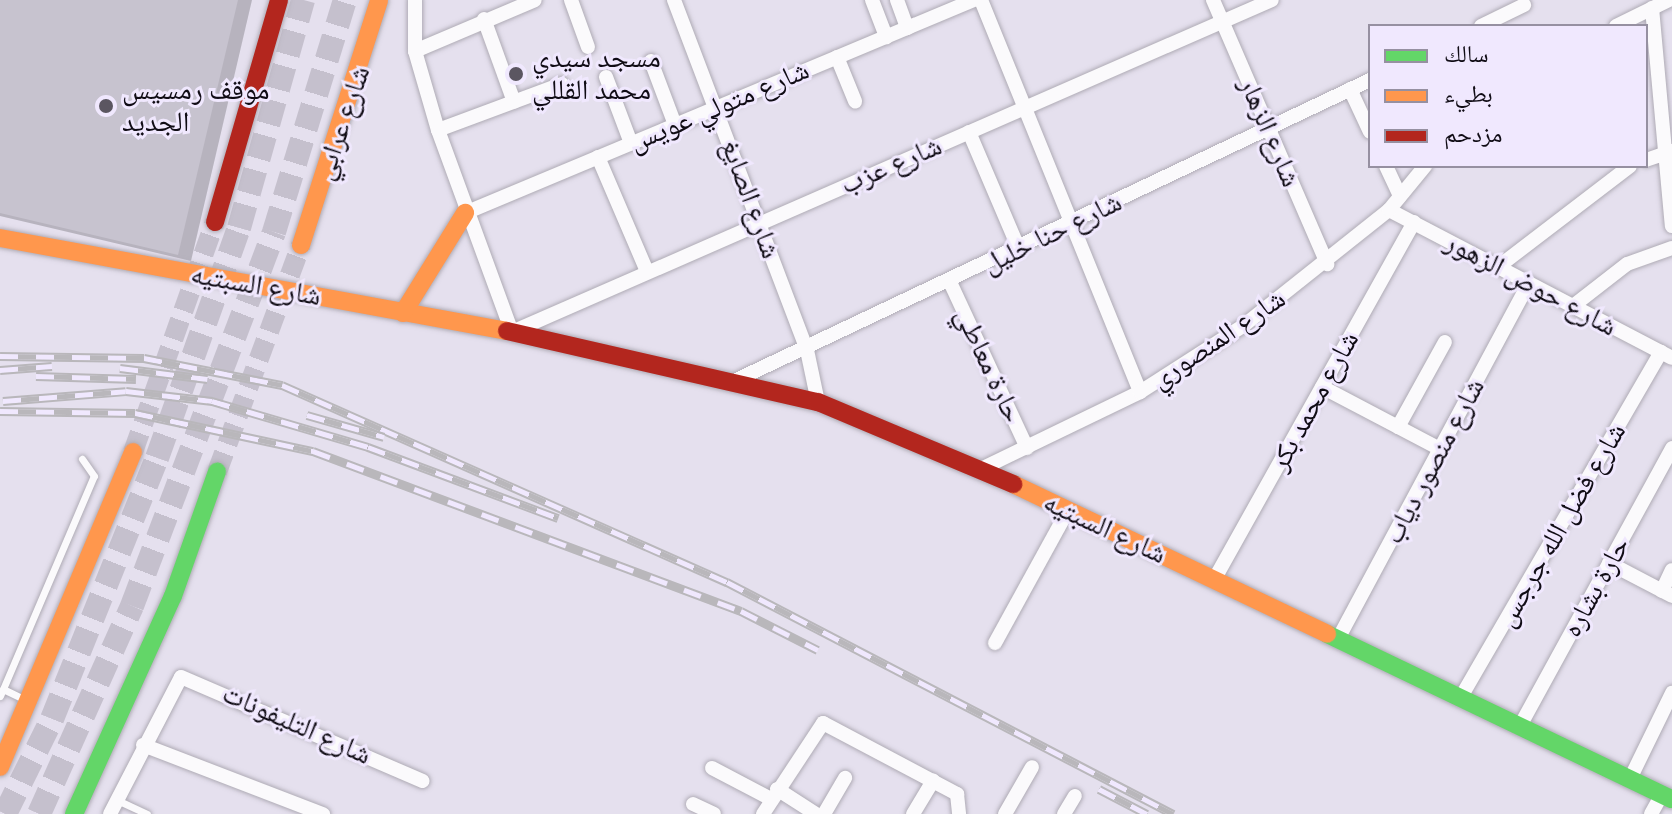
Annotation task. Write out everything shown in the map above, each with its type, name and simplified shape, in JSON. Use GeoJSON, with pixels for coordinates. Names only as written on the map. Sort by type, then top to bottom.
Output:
{"type":"FeatureCollection","features":[{"type":"Feature","properties":{"kind":"street","name":"شارع السبتيه"},"geometry":{"type":"LineString","coordinates":[[215,222],[279,0]]}},
{"type":"Feature","properties":{"kind":"street","name":"شارع عرابي"},"geometry":{"type":"LineString","coordinates":[[301,245],[379,0]]}},
{"type":"Feature","properties":{"kind":"street"},"geometry":{"type":"LineString","coordinates":[[415,0],[415,51],[438,130],[465,213],[512,332]]}},
{"type":"Feature","properties":{"kind":"street"},"geometry":{"type":"LineString","coordinates":[[415,51],[484,19],[535,0]]}},
{"type":"Feature","properties":{"kind":"street"},"geometry":{"type":"LineString","coordinates":[[571,0],[588,47]]}},
{"type":"Feature","properties":{"kind":"street","name":"شارع الصايغ"},"geometry":{"type":"LineString","coordinates":[[674,0],[807,350],[818,402]]}},
{"type":"Feature","properties":{"kind":"street"},"geometry":{"type":"LineString","coordinates":[[872,0],[886,37]]}},
{"type":"Feature","properties":{"kind":"street"},"geometry":{"type":"LineString","coordinates":[[897,0],[907,28]]}},
{"type":"Feature","properties":{"kind":"street","name":"شارع متولي عويس"},"geometry":{"type":"LineString","coordinates":[[465,213],[974,0]]}},
{"type":"Feature","properties":{"kind":"street"},"geometry":{"type":"LineString","coordinates":[[981,0],[1140,392]]}},
{"type":"Feature","properties":{"kind":"street","name":"شارع الزهار"},"geometry":{"type":"LineString","coordinates":[[1213,0],[1327,264]]}},
{"type":"Feature","properties":{"kind":"street","name":"شارع عزب"},"geometry":{"type":"LineString","coordinates":[[512,332],[646,269],[1272,0]]}},
{"type":"Feature","properties":{"kind":"street"},"geometry":{"type":"LineString","coordinates":[[1620,24],[1669,0]]}},
{"type":"Feature","properties":{"kind":"street"},"geometry":{"type":"LineString","coordinates":[[1485,24],[1525,3]]}},
{"type":"Feature","properties":{"kind":"street"},"geometry":{"type":"LineString","coordinates":[[1515,24],[1525,3]]}},
{"type":"Feature","properties":{"kind":"street"},"geometry":{"type":"LineString","coordinates":[[1652,8],[1669,152],[1672,226]]}},
{"type":"Feature","properties":{"kind":"street"},"geometry":{"type":"LineString","coordinates":[[484,19],[514,102]]}},
{"type":"Feature","properties":{"kind":"street"},"geometry":{"type":"LineString","coordinates":[[837,57],[855,101]]}},
{"type":"Feature","properties":{"kind":"street"},"geometry":{"type":"LineString","coordinates":[[651,61],[675,125]]}},
{"type":"Feature","properties":{"kind":"street"},"geometry":{"type":"LineString","coordinates":[[606,77],[631,143]]}},
{"type":"Feature","properties":{"kind":"street","name":"شارع حنا خليل"},"geometry":{"type":"LineString","coordinates":[[731,382],[807,350],[1368,81]]}},
{"type":"Feature","properties":{"kind":"street"},"geometry":{"type":"LineString","coordinates":[[438,130],[562,84]]}},
{"type":"Feature","properties":{"kind":"street"},"geometry":{"type":"LineString","coordinates":[[1350,89],[1368,128]]}},
{"type":"Feature","properties":{"kind":"street"},"geometry":{"type":"LineString","coordinates":[[969,132],[1019,249]]}},
{"type":"Feature","properties":{"kind":"street"},"geometry":{"type":"LineString","coordinates":[[1648,159],[1669,152]]}},
{"type":"Feature","properties":{"kind":"street"},"geometry":{"type":"LineString","coordinates":[[598,157],[646,269]]}},
{"type":"Feature","properties":{"kind":"street"},"geometry":{"type":"LineString","coordinates":[[1387,168],[1400,196]]}},
{"type":"Feature","properties":{"kind":"street","name":"شارع المنصوري"},"geometry":{"type":"LineString","coordinates":[[981,469],[1140,392],[1327,264],[1389,210],[1423,168]]}},
{"type":"Feature","properties":{"kind":"street"},"geometry":{"type":"LineString","coordinates":[[1498,267],[1627,168]]}},
{"type":"Feature","properties":{"kind":"street","name":"شارع حوض الزهور"},"geometry":{"type":"LineString","coordinates":[[1389,210],[1666,355]]}},
{"type":"Feature","properties":{"kind":"street"},"geometry":{"type":"LineString","coordinates":[[403,313],[465,213]]}},
{"type":"Feature","properties":{"kind":"street","name":"شارع محمد بكر"},"geometry":{"type":"LineString","coordinates":[[1214,580],[1414,222]]}},
{"type":"Feature","properties":{"kind":"street","name":"شارع السبتيه"},"geometry":{"type":"LineString","coordinates":[[0,238],[512,332],[818,402],[981,469],[1667,796]]}},
{"type":"Feature","properties":{"kind":"street"},"geometry":{"type":"LineString","coordinates":[[1573,306],[1627,264],[1672,248]]}},
{"type":"Feature","properties":{"kind":"street","name":"حارة معاطي"},"geometry":{"type":"LineString","coordinates":[[950,282],[1027,448]]}},
{"type":"Feature","properties":{"kind":"street","name":"شارع منصور دياب"},"geometry":{"type":"LineString","coordinates":[[1338,639],[1529,283]]}},
{"type":"Feature","properties":{"kind":"street"},"geometry":{"type":"LineString","coordinates":[[1398,427],[1445,342]]}},
{"type":"Feature","properties":{"kind":"street","name":"شارع فضل الله جرجس"},"geometry":{"type":"LineString","coordinates":[[1461,697],[1666,355]]}},
{"type":"Feature","properties":{"kind":"street"},"geometry":{"type":"LineString","coordinates":[[1322,387],[1440,449]]}},
{"type":"Feature","properties":{"kind":"street","name":"حارة بشاره"},"geometry":{"type":"LineString","coordinates":[[1520,726],[1672,448]]}},
{"type":"Feature","properties":{"kind":"street"},"geometry":{"type":"LineString","coordinates":[[0,767],[32,703],[133,452]]}},
{"type":"Feature","properties":{"kind":"street"},"geometry":{"type":"LineString","coordinates":[[74,814],[173,596],[217,472]]}},
{"type":"Feature","properties":{"kind":"street"},"geometry":{"type":"LineString","coordinates":[[995,643],[1068,510]]}},
{"type":"Feature","properties":{"kind":"street"},"geometry":{"type":"LineString","coordinates":[[1609,563],[1667,594],[1672,570]]}},
{"type":"Feature","properties":{"kind":"street","name":"شارع التليفونات"},"geometry":{"type":"LineString","coordinates":[[143,745],[171,686],[181,677],[198,679],[423,781]]}},
{"type":"Feature","properties":{"kind":"street"},"geometry":{"type":"LineString","coordinates":[[1630,779],[1672,693]]}},
{"type":"Feature","properties":{"kind":"street"},"geometry":{"type":"LineString","coordinates":[[763,814],[813,728],[836,725],[957,794],[959,814]]}},
{"type":"Feature","properties":{"kind":"street"},"geometry":{"type":"LineString","coordinates":[[110,814],[143,745],[323,814]]}},
{"type":"Feature","properties":{"kind":"street"},"geometry":{"type":"LineString","coordinates":[[1005,814],[1032,767]]}},
{"type":"Feature","properties":{"kind":"street"},"geometry":{"type":"LineString","coordinates":[[712,768],[816,814]]}},
{"type":"Feature","properties":{"kind":"street"},"geometry":{"type":"LineString","coordinates":[[824,814],[845,778]]}},
{"type":"Feature","properties":{"kind":"street"},"geometry":{"type":"LineString","coordinates":[[913,814],[933,781]]}},
{"type":"Feature","properties":{"kind":"street"},"geometry":{"type":"LineString","coordinates":[[1064,814],[1075,796]]}},
{"type":"Feature","properties":{"kind":"street"},"geometry":{"type":"LineString","coordinates":[[1651,814],[1667,796]]}},
{"type":"Feature","properties":{"kind":"street"},"geometry":{"type":"LineString","coordinates":[[693,804],[714,814]]}},
{"type":"Feature","properties":{"kind":"lane"},"geometry":{"type":"LineString","coordinates":[[32,703],[2,693],[94,476],[82,459]]}},
{"type":"Feature","properties":{"kind":"lane"},"geometry":{"type":"LineString","coordinates":[[0,668],[10,673]]}},
{"type":"Feature","properties":{"kind":"lane"},"geometry":{"type":"LineString","coordinates":[[117,800],[147,814]]}},
{"type":"Feature","properties":{"kind":"building","name":"موقف رمسيس الجديد"},"geometry":{"type":"Polygon","coordinates":[[[0,0],[238,0],[178,255],[0,213],[0,0]]]}},
{"type":"Feature","properties":{"kind":"tunnel"},"geometry":{"type":"LineString","coordinates":[[5,814],[52,719],[157,458],[239,228],[303,0]]}},
{"type":"Feature","properties":{"kind":"tunnel"},"geometry":{"type":"LineString","coordinates":[[39,814],[132,606],[274,232],[345,0]]}},
{"type":"Feature","properties":{"kind":"tunnel"},"geometry":{"type":"LineString","coordinates":[[133,452],[215,222]]}},
{"type":"Feature","properties":{"kind":"tunnel"},"geometry":{"type":"LineString","coordinates":[[217,472],[301,245]]}},
{"type":"Feature","properties":{"kind":"railway"},"geometry":{"type":"LineString","coordinates":[[0,356],[144,358],[282,385],[727,582],[1173,814]]}},
{"type":"Feature","properties":{"kind":"railway"},"geometry":{"type":"LineString","coordinates":[[0,370],[52,366]]}},
{"type":"Feature","properties":{"kind":"railway"},"geometry":{"type":"LineString","coordinates":[[120,368],[207,379]]}},
{"type":"Feature","properties":{"kind":"railway"},"geometry":{"type":"LineString","coordinates":[[36,376],[136,379]]}},
{"type":"Feature","properties":{"kind":"railway"},"geometry":{"type":"LineString","coordinates":[[3,401],[126,391],[212,401],[368,447],[558,518]]}},
{"type":"Feature","properties":{"kind":"railway"},"geometry":{"type":"LineString","coordinates":[[0,411],[135,413],[313,451],[741,611],[818,650]]}},
{"type":"Feature","properties":{"kind":"railway"},"geometry":{"type":"LineString","coordinates":[[307,415],[384,437]]}},
{"type":"Feature","properties":{"kind":"railway"},"geometry":{"type":"LineString","coordinates":[[1099,789],[1147,814]]}},
{"type":"Feature","properties":{"kind":"traffic: fast"},"geometry":{"type":"LineString","coordinates":[[74,814],[173,596],[217,472]]}},
{"type":"Feature","properties":{"kind":"traffic: fast"},"geometry":{"type":"LineString","coordinates":[[1327,634],[1672,799]]}},
{"type":"Feature","properties":{"kind":"traffic: slow"},"geometry":{"type":"LineString","coordinates":[[301,245],[379,0]]}},
{"type":"Feature","properties":{"kind":"traffic: slow"},"geometry":{"type":"LineString","coordinates":[[403,313],[465,213]]}},
{"type":"Feature","properties":{"kind":"traffic: slow"},"geometry":{"type":"LineString","coordinates":[[0,238],[507,331]]}},
{"type":"Feature","properties":{"kind":"traffic: slow"},"geometry":{"type":"LineString","coordinates":[[0,767],[133,452]]}},
{"type":"Feature","properties":{"kind":"traffic: slow"},"geometry":{"type":"LineString","coordinates":[[1013,484],[1327,634]]}},
{"type":"Feature","properties":{"kind":"traffic: jam"},"geometry":{"type":"LineString","coordinates":[[215,222],[279,0]]}},
{"type":"Feature","properties":{"kind":"traffic: jam"},"geometry":{"type":"LineString","coordinates":[[507,331],[818,402],[1013,484]]}},
{"type":"Feature","properties":{"kind":"place","name":"مسجد سيدي محمد القللي"},"geometry":{"type":"Point","coordinates":[516,74]}},
{"type":"Feature","properties":{"kind":"place","name":"موقف رمسيس الجديد"},"geometry":{"type":"Point","coordinates":[106,106]}}]}
